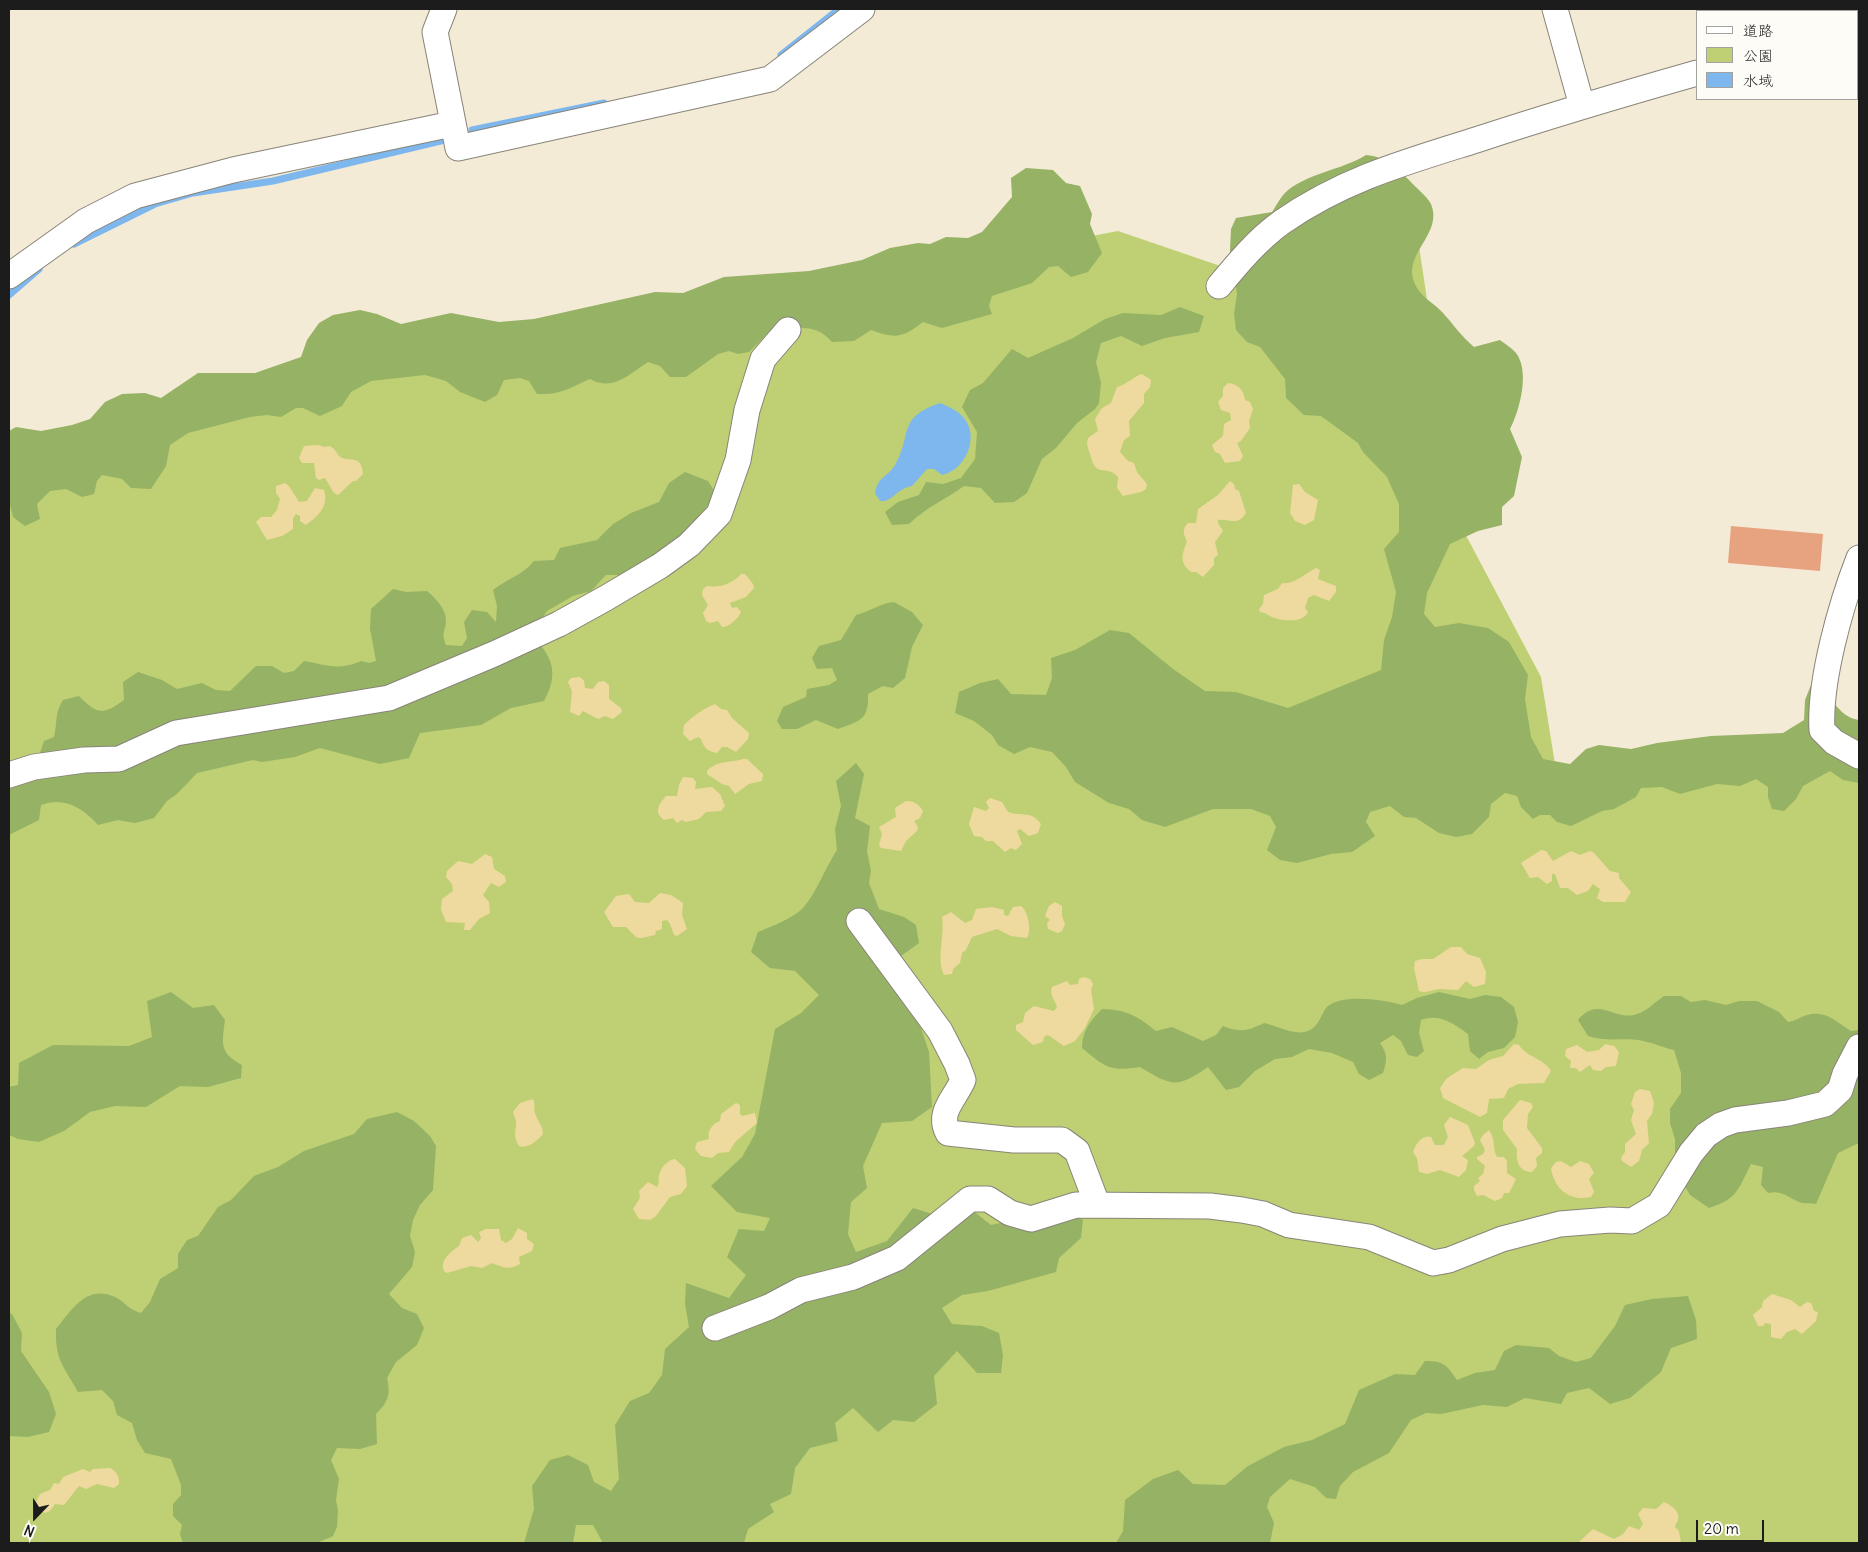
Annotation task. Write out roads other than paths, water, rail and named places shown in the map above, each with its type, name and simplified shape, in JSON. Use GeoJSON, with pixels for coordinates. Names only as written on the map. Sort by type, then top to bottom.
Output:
{"type":"FeatureCollection","features":[{"type":"Feature","properties":{"kind":"street"},"geometry":{"type":"LineString","coordinates":[[444,9],[435,32],[458,148],[749,86],[770,79],[862,9]]}},
{"type":"Feature","properties":{"kind":"street"},"geometry":{"type":"LineString","coordinates":[[1555,9],[1582,106]]}},
{"type":"Feature","properties":{"kind":"street"},"geometry":{"type":"LineString","coordinates":[[1219,286],[1248,252],[1274,229],[1315,200],[1368,174],[1582,106],[1696,73]]}},
{"type":"Feature","properties":{"kind":"street"},"geometry":{"type":"LineString","coordinates":[[9,276],[86,221],[135,196],[233,170],[452,124]]}},
{"type":"Feature","properties":{"kind":"street"},"geometry":{"type":"LineString","coordinates":[[9,775],[34,767],[84,760],[118,759],[176,733],[389,698],[494,654],[559,624],[614,593],[660,566],[689,545],[719,514],[738,460],[747,410],[763,359],[788,330]]}},
{"type":"Feature","properties":{"kind":"street"},"geometry":{"type":"LineString","coordinates":[[1859,558],[1844,600],[1821,710],[1822,730],[1834,742],[1859,756]]}},
{"type":"Feature","properties":{"kind":"street"},"geometry":{"type":"LineString","coordinates":[[860,921],[940,1031],[957,1064],[962,1080],[943,1116],[948,1133],[1014,1140],[1062,1140],[1077,1150],[1097,1204]]}},
{"type":"Feature","properties":{"kind":"street"},"geometry":{"type":"LineString","coordinates":[[715,1328],[769,1307],[801,1290],[853,1278],[897,1258],[970,1199],[988,1199],[1010,1213],[1031,1219],[1076,1205],[1097,1204],[1210,1206],[1242,1210],[1263,1214],[1289,1225],[1369,1237],[1433,1264],[1449,1260],[1502,1239],[1560,1224],[1610,1220],[1632,1222],[1659,1205],[1691,1152],[1706,1135],[1721,1125],[1735,1120],[1788,1113],[1824,1104],[1840,1090],[1855,1052],[1859,1047]]}},
{"type":"Feature","properties":{"kind":"water"},"geometry":{"type":"Polygon","coordinates":[[[940,403],[955,410],[966,421],[971,437],[967,454],[956,468],[950,472],[942,475],[934,469],[927,469],[912,486],[902,490],[889,500],[880,501],[875,493],[876,487],[895,465],[911,421],[926,409],[940,403]]]}},
{"type":"Feature","properties":{"kind":"waterway"},"geometry":{"type":"LineString","coordinates":[[781,55],[839,9]]}},
{"type":"Feature","properties":{"kind":"waterway"},"geometry":{"type":"LineString","coordinates":[[472,130],[604,103]]}},
{"type":"Feature","properties":{"kind":"waterway"},"geometry":{"type":"LineString","coordinates":[[74,244],[155,204],[193,193],[273,181],[449,139]]}},
{"type":"Feature","properties":{"kind":"waterway"},"geometry":{"type":"LineString","coordinates":[[9,295],[39,269]]}}]}
